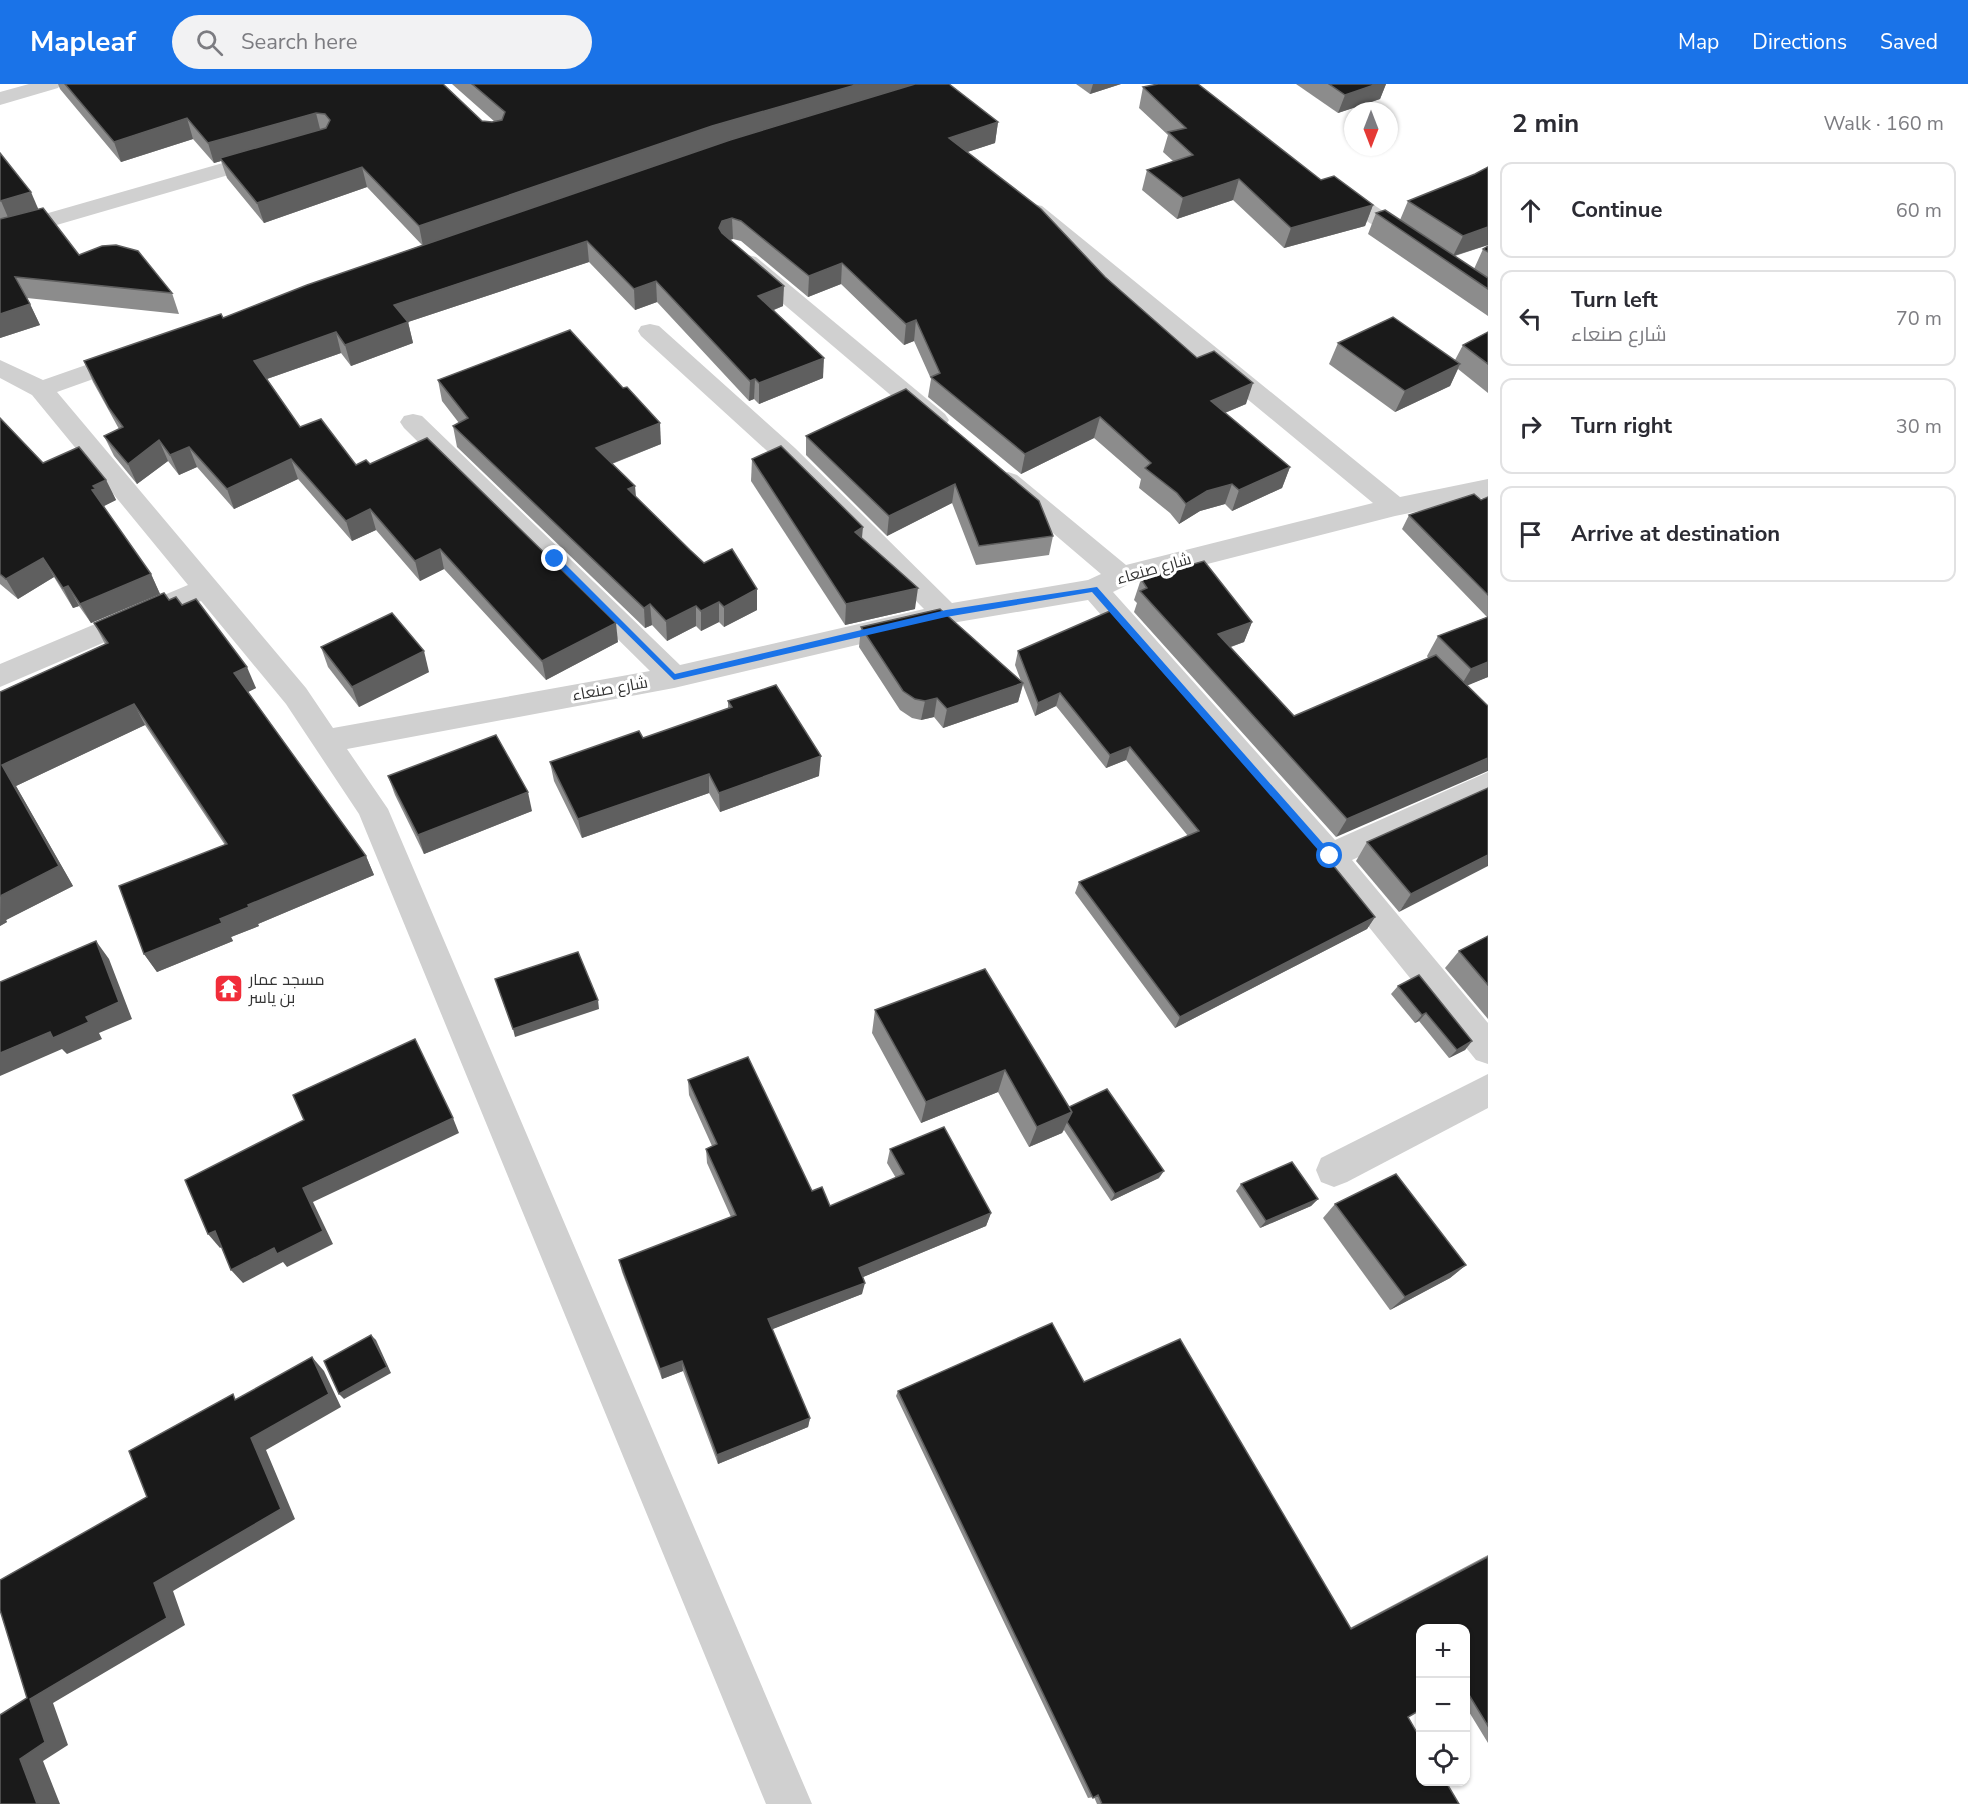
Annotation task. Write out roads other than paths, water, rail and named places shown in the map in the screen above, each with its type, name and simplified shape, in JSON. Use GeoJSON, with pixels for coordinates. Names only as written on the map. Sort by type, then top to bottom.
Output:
{"type":"FeatureCollection","features":[{"type":"Feature","properties":{"kind":"street"},"geometry":{"type":"LineString","coordinates":[[0,99],[51,84]]}},
{"type":"Feature","properties":{"kind":"street"},"geometry":{"type":"LineString","coordinates":[[0,226],[4,233],[288,150]]}},
{"type":"Feature","properties":{"kind":"street"},"geometry":{"type":"LineString","coordinates":[[1317,177],[1488,292]]}},
{"type":"Feature","properties":{"kind":"street"},"geometry":{"type":"LineString","coordinates":[[1017,196],[1395,507]]}},
{"type":"Feature","properties":{"kind":"street"},"geometry":{"type":"LineString","coordinates":[[732,248],[958,439]]}},
{"type":"Feature","properties":{"kind":"street"},"geometry":{"type":"LineString","coordinates":[[1453,267],[1479,256]]}},
{"type":"Feature","properties":{"kind":"street"},"geometry":{"type":"LineString","coordinates":[[650,331],[786,454],[946,614]]}},
{"type":"Feature","properties":{"kind":"street"},"geometry":{"type":"LineString","coordinates":[[41,389],[154,350]]}},
{"type":"Feature","properties":{"kind":"street"},"geometry":{"type":"LineString","coordinates":[[0,368],[41,389],[296,696],[372,809],[789,1804]]}},
{"type":"Feature","properties":{"kind":"street"},"geometry":{"type":"LineString","coordinates":[[413,422],[674,677]]}},
{"type":"Feature","properties":{"kind":"street"},"geometry":{"type":"LineString","coordinates":[[994,469],[1108,582],[1488,1049]]}},
{"type":"Feature","properties":{"kind":"street","name":"شارع صنعاء"},"geometry":{"type":"LineString","coordinates":[[325,741],[674,677],[946,614],[1108,582],[1395,507],[1488,488]]}},
{"type":"Feature","properties":{"kind":"street"},"geometry":{"type":"LineString","coordinates":[[0,676],[206,588]]}},
{"type":"Feature","properties":{"kind":"street"},"geometry":{"type":"LineString","coordinates":[[1330,856],[1488,783]]}},
{"type":"Feature","properties":{"kind":"street"},"geometry":{"type":"LineString","coordinates":[[1334,1170],[1488,1090]]}},
{"type":"Feature","properties":{"kind":"place","name":"مسجد عمار بن ياسر"},"geometry":{"type":"Point","coordinates":[228,989]}}]}
